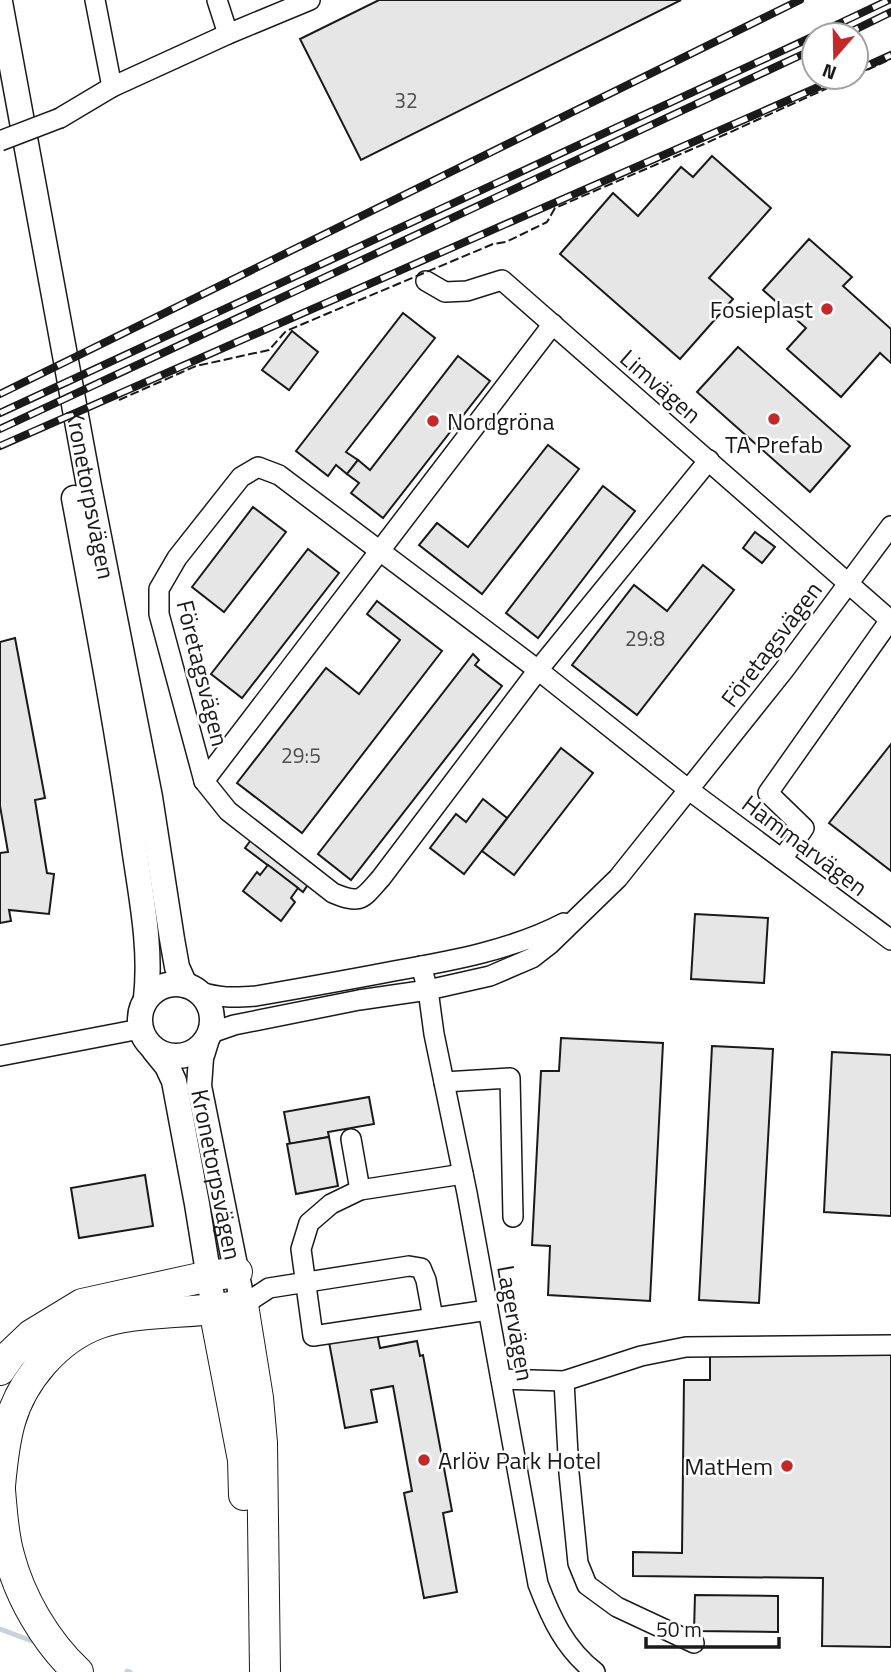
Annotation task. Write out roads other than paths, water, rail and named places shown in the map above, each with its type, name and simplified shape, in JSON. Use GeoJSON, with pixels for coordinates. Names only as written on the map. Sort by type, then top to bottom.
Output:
{"type":"FeatureCollection","features":[{"type":"Feature","properties":{"kind":"highway"},"geometry":{"type":"LineString","coordinates":[[0,1370],[31,1335],[82,1304],[223,1274]]}},
{"type":"Feature","properties":{"kind":"highway"},"geometry":{"type":"LineString","coordinates":[[78,1672],[46,1634],[28,1604],[9,1555],[0,1488],[5,1440],[17,1403],[47,1359],[83,1331],[116,1319],[138,1315],[228,1307],[259,1660]]}},
{"type":"Feature","properties":{"kind":"main road","name":"Kronetorpsvägen"},"geometry":{"type":"LineString","coordinates":[[0,2],[89,486],[150,797],[177,967],[191,988]]}},
{"type":"Feature","properties":{"kind":"main road","name":"Kronetorpsvägen"},"geometry":{"type":"LineString","coordinates":[[0,92],[32,251],[128,807],[148,944],[149,975],[146,998]]}},
{"type":"Feature","properties":{"kind":"main road"},"geometry":{"type":"LineString","coordinates":[[174,984],[191,988],[208,1002],[212,1017],[208,1037],[196,1052],[182,1057],[167,1056],[154,1050],[145,1041],[140,1029],[139,1018],[146,998],[163,986],[174,984]]}},
{"type":"Feature","properties":{"kind":"main road","name":"Kronetorpsvägen"},"geometry":{"type":"LineString","coordinates":[[208,1037],[201,1058],[199,1086],[228,1307]]}},
{"type":"Feature","properties":{"kind":"main road","name":"Kronetorpsvägen"},"geometry":{"type":"LineString","coordinates":[[154,1050],[167,1066],[174,1081],[223,1274]]}},
{"type":"Feature","properties":{"kind":"street"},"geometry":{"type":"LineString","coordinates":[[95,0],[112,87]]}},
{"type":"Feature","properties":{"kind":"street"},"geometry":{"type":"LineString","coordinates":[[217,0],[228,34]]}},
{"type":"Feature","properties":{"kind":"street"},"geometry":{"type":"LineString","coordinates":[[0,141],[60,118],[112,87],[310,0]]}},
{"type":"Feature","properties":{"kind":"street","name":"Limvägen"},"geometry":{"type":"LineString","coordinates":[[426,281],[445,292],[456,292],[502,280],[890,620],[768,793],[804,828],[782,859]]}},
{"type":"Feature","properties":{"kind":"street","name":"Företagsvägen"},"geometry":{"type":"LineString","coordinates":[[204,781],[553,324]]}},
{"type":"Feature","properties":{"kind":"street","name":"Företagsvägen"},"geometry":{"type":"LineString","coordinates":[[689,790],[538,670],[279,475],[258,467],[241,477],[177,558],[159,589],[159,614],[204,781],[228,811],[333,893],[351,900],[363,898],[381,878],[538,670],[709,460]]}},
{"type":"Feature","properties":{"kind":"street","name":"Företagsvägen"},"geometry":{"type":"LineString","coordinates":[[208,1037],[234,1025],[359,1000],[428,990],[490,975],[532,958],[618,878],[784,670],[891,526]]}},
{"type":"Feature","properties":{"kind":"street","name":"Hammarvägen"},"geometry":{"type":"LineString","coordinates":[[689,790],[891,940]]}},
{"type":"Feature","properties":{"kind":"street","name":"Företagsvägen"},"geometry":{"type":"LineString","coordinates":[[191,988],[215,997],[256,996],[421,967],[481,954],[545,933],[580,915]]}},
{"type":"Feature","properties":{"kind":"street","name":"Lagervägen"},"geometry":{"type":"LineString","coordinates":[[421,967],[428,990],[463,1174],[537,1584],[564,1640],[595,1672]]}},
{"type":"Feature","properties":{"kind":"street"},"geometry":{"type":"LineString","coordinates":[[0,1056],[140,1029]]}},
{"type":"Feature","properties":{"kind":"street"},"geometry":{"type":"LineString","coordinates":[[444,1082],[510,1078],[513,1217]]}},
{"type":"Feature","properties":{"kind":"street"},"geometry":{"type":"LineString","coordinates":[[351,1139],[360,1190]]}},
{"type":"Feature","properties":{"kind":"street"},"geometry":{"type":"LineString","coordinates":[[463,1174],[360,1190],[331,1204],[309,1223],[301,1249],[313,1336],[488,1310]]}},
{"type":"Feature","properties":{"kind":"street"},"geometry":{"type":"LineString","coordinates":[[228,1307],[269,1287],[409,1266],[421,1268],[433,1318]]}},
{"type":"Feature","properties":{"kind":"street"},"geometry":{"type":"LineString","coordinates":[[501,1379],[564,1381],[641,1356],[686,1346],[891,1345]]}},
{"type":"Feature","properties":{"kind":"street"},"geometry":{"type":"LineString","coordinates":[[564,1381],[569,1474],[578,1563],[587,1585],[617,1607],[694,1643]]}},
{"type":"Feature","properties":{"kind":"waterway"},"geometry":{"type":"LineString","coordinates":[[0,1629],[32,1641]]}},
{"type":"Feature","properties":{"kind":"railway"},"geometry":{"type":"LineString","coordinates":[[0,394],[800,0]]}},
{"type":"Feature","properties":{"kind":"railway"},"geometry":{"type":"LineString","coordinates":[[845,21],[889,0]]}},
{"type":"Feature","properties":{"kind":"railway"},"geometry":{"type":"LineString","coordinates":[[870,22],[891,12]]}},
{"type":"Feature","properties":{"kind":"railway"},"geometry":{"type":"LineString","coordinates":[[0,413],[800,42]]}},
{"type":"Feature","properties":{"kind":"railway"},"geometry":{"type":"LineString","coordinates":[[870,65],[891,55]]}},
{"type":"Feature","properties":{"kind":"railway"},"geometry":{"type":"LineString","coordinates":[[0,429],[800,56]]}},
{"type":"Feature","properties":{"kind":"railway"},"geometry":{"type":"LineString","coordinates":[[0,446],[809,91]]}},
{"type":"Feature","properties":{"kind":"place","name":"Fosieplast"},"geometry":{"type":"Point","coordinates":[827,309]}},
{"type":"Feature","properties":{"kind":"place","name":"TA Prefab"},"geometry":{"type":"Point","coordinates":[774,419]}},
{"type":"Feature","properties":{"kind":"place","name":"Nordgröna"},"geometry":{"type":"Point","coordinates":[433,421]}},
{"type":"Feature","properties":{"kind":"place","name":"Arlöv Park Hotel"},"geometry":{"type":"Point","coordinates":[424,1460]}},
{"type":"Feature","properties":{"kind":"place","name":"MatHem"},"geometry":{"type":"Point","coordinates":[787,1466]}}]}
